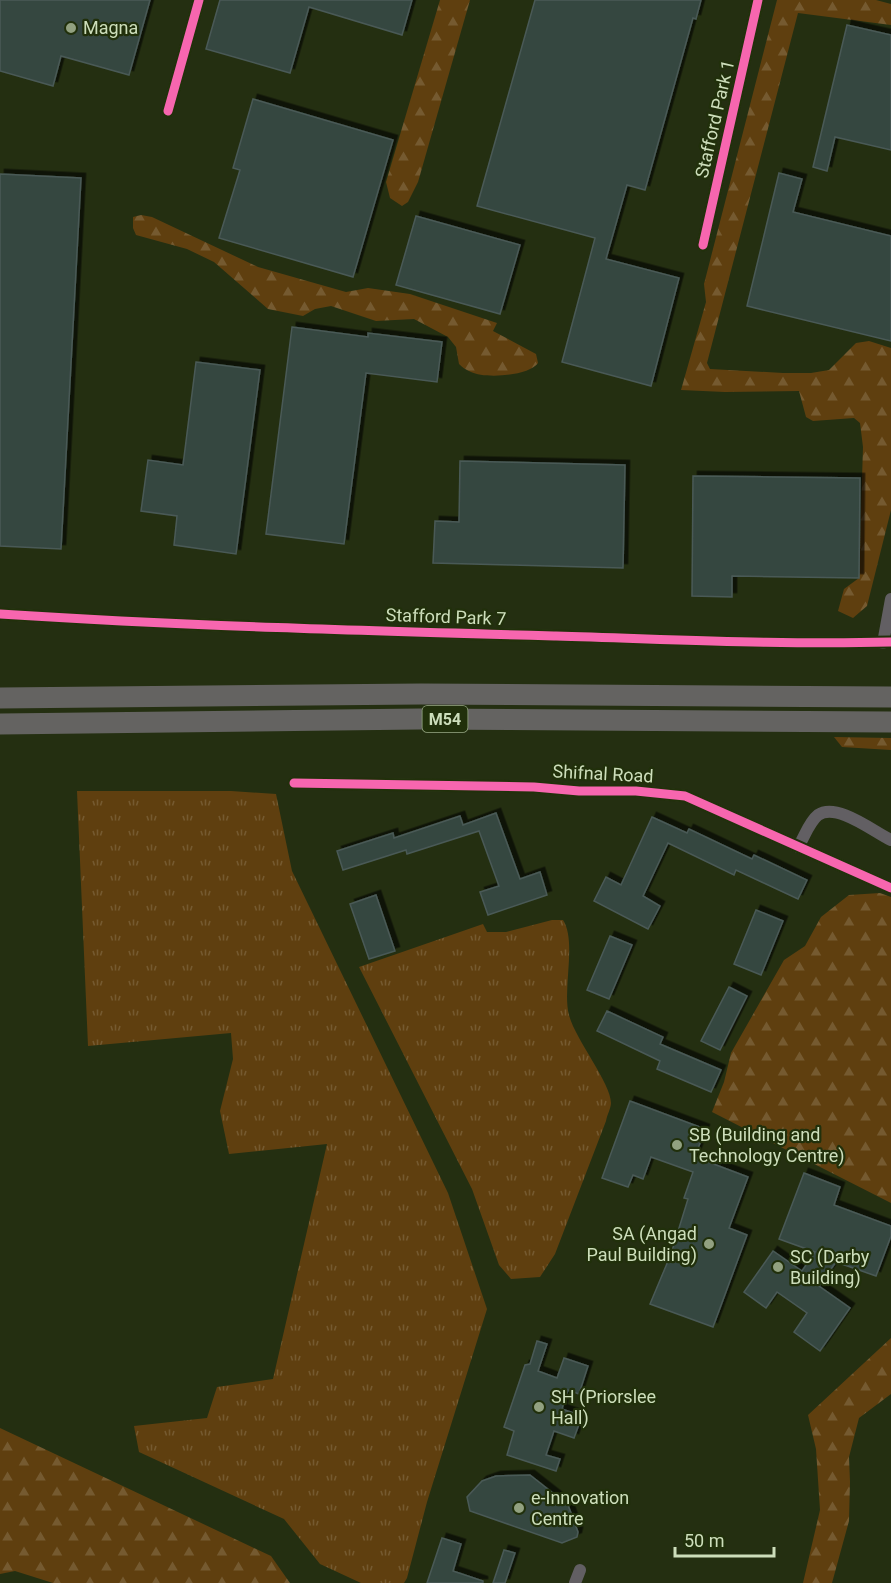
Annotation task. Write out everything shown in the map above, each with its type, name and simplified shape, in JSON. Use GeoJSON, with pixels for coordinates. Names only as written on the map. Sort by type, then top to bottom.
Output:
{"type":"FeatureCollection","features":[{"type":"Feature","properties":{"kind":"highway","name":"M54"},"geometry":{"type":"LineString","coordinates":[[0,698],[409,694],[891,697]]}},
{"type":"Feature","properties":{"kind":"highway","name":"M54"},"geometry":{"type":"LineString","coordinates":[[0,724],[418,719],[891,722]]}},
{"type":"Feature","properties":{"kind":"street"},"geometry":{"type":"LineString","coordinates":[[168,111],[199,0]]}},
{"type":"Feature","properties":{"kind":"street","name":"Stafford Park 1"},"geometry":{"type":"LineString","coordinates":[[703,245],[758,0]]}},
{"type":"Feature","properties":{"kind":"street"},"geometry":{"type":"LineString","coordinates":[[887,643],[891,599]]}},
{"type":"Feature","properties":{"kind":"street","name":"Stafford Park 7"},"geometry":{"type":"LineString","coordinates":[[0,614],[106,621],[348,631],[887,643]]}},
{"type":"Feature","properties":{"kind":"street","name":"Shifnal Road"},"geometry":{"type":"LineString","coordinates":[[294,783],[636,791],[685,796],[891,888]]}},
{"type":"Feature","properties":{"kind":"street"},"geometry":{"type":"LineString","coordinates":[[798,847],[814,821],[819,815],[827,812],[845,815],[891,840]]}},
{"type":"Feature","properties":{"kind":"street"},"geometry":{"type":"LineString","coordinates":[[575,1583],[580,1570]]}},
{"type":"Feature","properties":{"kind":"green space"},"geometry":{"type":"Polygon","coordinates":[[[440,0],[470,0],[418,182],[408,202],[402,206],[390,198],[386,182],[440,0]]]}},
{"type":"Feature","properties":{"kind":"green space"},"geometry":{"type":"Polygon","coordinates":[[[777,0],[876,0],[891,4],[891,25],[798,13],[707,363],[710,369],[811,373],[829,370],[856,343],[869,341],[891,348],[891,510],[867,606],[853,618],[838,611],[844,589],[859,578],[863,447],[860,423],[854,418],[813,421],[806,417],[799,391],[681,390],[706,302],[704,284],[777,0]]]}},
{"type":"Feature","properties":{"kind":"green space"},"geometry":{"type":"Polygon","coordinates":[[[141,215],[152,217],[258,267],[346,292],[368,288],[410,294],[497,323],[493,331],[536,354],[538,363],[526,371],[517,373],[496,376],[478,374],[459,364],[456,347],[448,337],[414,319],[376,321],[331,306],[315,309],[303,316],[268,309],[214,262],[187,249],[136,235],[133,228],[133,217],[141,215]]]}},
{"type":"Feature","properties":{"kind":"green space"},"geometry":{"type":"Polygon","coordinates":[[[834,737],[891,738],[891,750],[842,747],[834,737]]]}},
{"type":"Feature","properties":{"kind":"green space"},"geometry":{"type":"Polygon","coordinates":[[[77,791],[231,791],[276,794],[292,871],[448,1193],[487,1309],[404,1583],[361,1583],[320,1564],[284,1519],[139,1452],[134,1426],[207,1418],[217,1387],[273,1379],[327,1144],[229,1154],[220,1111],[233,1059],[231,1033],[88,1046],[77,791]]]}},
{"type":"Feature","properties":{"kind":"green space"},"geometry":{"type":"Polygon","coordinates":[[[880,893],[891,897],[891,1203],[712,1112],[724,1082],[731,1053],[784,960],[805,946],[821,917],[849,895],[880,893]]]}},
{"type":"Feature","properties":{"kind":"green space"},"geometry":{"type":"Polygon","coordinates":[[[552,920],[563,920],[569,940],[567,1004],[569,1015],[605,1084],[611,1105],[555,1254],[540,1277],[511,1279],[499,1265],[472,1189],[359,967],[483,924],[487,932],[506,932],[552,920]]]}},
{"type":"Feature","properties":{"kind":"green space"},"geometry":{"type":"Polygon","coordinates":[[[891,1338],[891,1394],[859,1418],[849,1457],[849,1521],[832,1583],[803,1583],[820,1510],[816,1449],[808,1415],[891,1338]]]}},
{"type":"Feature","properties":{"kind":"green space"},"geometry":{"type":"Polygon","coordinates":[[[0,1428],[271,1556],[290,1583],[53,1583],[15,1571],[0,1574],[0,1428]]]}},
{"type":"Feature","properties":{"kind":"building","name":"Magna"},"geometry":{"type":"Polygon","coordinates":[[[0,0],[150,0],[129,75],[61,56],[53,86],[0,71],[0,0]]]}},
{"type":"Feature","properties":{"kind":"building"},"geometry":{"type":"Polygon","coordinates":[[[220,0],[412,0],[402,35],[309,7],[290,73],[206,49],[220,0]]]}},
{"type":"Feature","properties":{"kind":"building"},"geometry":{"type":"Polygon","coordinates":[[[535,0],[701,0],[696,19],[693,18],[645,190],[627,185],[606,259],[679,278],[651,386],[562,362],[595,238],[477,206],[535,0]]]}},
{"type":"Feature","properties":{"kind":"building"},"geometry":{"type":"Polygon","coordinates":[[[847,25],[891,35],[891,150],[835,137],[827,171],[813,167],[847,25]]]}},
{"type":"Feature","properties":{"kind":"building"},"geometry":{"type":"Polygon","coordinates":[[[253,99],[393,140],[353,277],[219,238],[240,170],[233,168],[253,99]]]}},
{"type":"Feature","properties":{"kind":"building"},"geometry":{"type":"Polygon","coordinates":[[[779,173],[802,179],[793,212],[891,236],[891,341],[747,306],[779,173]]]}},
{"type":"Feature","properties":{"kind":"building"},"geometry":{"type":"Polygon","coordinates":[[[0,174],[81,178],[61,549],[0,546],[0,174]]]}},
{"type":"Feature","properties":{"kind":"building"},"geometry":{"type":"Polygon","coordinates":[[[416,216],[520,245],[500,314],[396,285],[416,216]]]}},
{"type":"Feature","properties":{"kind":"building"},"geometry":{"type":"Polygon","coordinates":[[[292,327],[368,337],[368,333],[442,342],[437,382],[366,373],[344,544],[266,534],[292,327]]]}},
{"type":"Feature","properties":{"kind":"building"},"geometry":{"type":"Polygon","coordinates":[[[196,362],[260,370],[236,554],[174,545],[177,516],[141,511],[148,460],[183,465],[196,362]]]}},
{"type":"Feature","properties":{"kind":"building"},"geometry":{"type":"Polygon","coordinates":[[[460,461],[625,465],[623,568],[433,563],[435,521],[459,522],[460,461]]]}},
{"type":"Feature","properties":{"kind":"building"},"geometry":{"type":"Polygon","coordinates":[[[693,476],[860,478],[859,578],[732,576],[732,597],[692,596],[693,476]]]}},
{"type":"Feature","properties":{"kind":"building"},"geometry":{"type":"Polygon","coordinates":[[[496,813],[520,879],[540,872],[547,895],[488,915],[480,892],[499,886],[479,831],[407,854],[406,850],[343,870],[337,851],[393,833],[394,838],[460,816],[463,825],[496,813]]]}},
{"type":"Feature","properties":{"kind":"building"},"geometry":{"type":"Polygon","coordinates":[[[652,817],[687,833],[689,829],[752,859],[754,855],[807,880],[798,899],[736,870],[734,875],[668,843],[643,896],[660,906],[648,929],[594,901],[606,877],[621,885],[652,817]]]}},
{"type":"Feature","properties":{"kind":"building"},"geometry":{"type":"Polygon","coordinates":[[[376,895],[395,951],[369,959],[350,904],[376,895]]]}},
{"type":"Feature","properties":{"kind":"building"},"geometry":{"type":"Polygon","coordinates":[[[756,910],[783,921],[761,975],[734,964],[756,910]]]}},
{"type":"Feature","properties":{"kind":"building"},"geometry":{"type":"Polygon","coordinates":[[[610,936],[632,945],[609,999],[587,990],[610,936]]]}},
{"type":"Feature","properties":{"kind":"building"},"geometry":{"type":"Polygon","coordinates":[[[729,987],[747,996],[720,1050],[701,1041],[729,987]]]}},
{"type":"Feature","properties":{"kind":"building"},"geometry":{"type":"Polygon","coordinates":[[[607,1011],[663,1037],[660,1044],[721,1070],[711,1092],[657,1069],[660,1061],[597,1031],[607,1011]]]}},
{"type":"Feature","properties":{"kind":"building","name":"SA (Angad Paul Building)"},"geometry":{"type":"Polygon","coordinates":[[[630,1101],[705,1129],[695,1157],[748,1177],[729,1228],[747,1235],[713,1327],[650,1304],[671,1254],[688,1199],[684,1198],[693,1172],[651,1157],[643,1179],[633,1175],[628,1187],[602,1178],[630,1101]]]}},
{"type":"Feature","properties":{"kind":"building","name":"SC (Darby Building)"},"geometry":{"type":"Polygon","coordinates":[[[804,1173],[840,1187],[834,1205],[891,1226],[891,1236],[876,1276],[836,1262],[819,1286],[850,1308],[820,1351],[794,1332],[807,1313],[777,1292],[766,1308],[744,1292],[773,1251],[802,1271],[815,1252],[779,1239],[804,1173]]]}},
{"type":"Feature","properties":{"kind":"building","name":"SH (Priorslee Hall)"},"geometry":{"type":"Polygon","coordinates":[[[537,1341],[547,1344],[538,1371],[557,1378],[564,1358],[588,1366],[579,1394],[568,1390],[562,1409],[582,1416],[574,1438],[554,1431],[546,1455],[560,1459],[556,1471],[507,1455],[514,1431],[504,1427],[525,1365],[530,1364],[537,1341]]]}},
{"type":"Feature","properties":{"kind":"building","name":"e-Innovation Centre"},"geometry":{"type":"Polygon","coordinates":[[[530,1475],[568,1505],[578,1532],[577,1537],[562,1543],[470,1511],[467,1497],[482,1481],[496,1476],[530,1475]]]}},
{"type":"Feature","properties":{"kind":"building"},"geometry":{"type":"Polygon","coordinates":[[[442,1538],[461,1544],[453,1571],[483,1581],[483,1583],[427,1583],[442,1538]]]}},
{"type":"Feature","properties":{"kind":"building"},"geometry":{"type":"Polygon","coordinates":[[[504,1550],[515,1553],[505,1583],[493,1583],[504,1550]]]}},
{"type":"Feature","properties":{"kind":"cycle path"},"geometry":{"type":"LineString","coordinates":[[168,111],[199,0]]}},
{"type":"Feature","properties":{"kind":"cycle path"},"geometry":{"type":"LineString","coordinates":[[703,245],[758,0]]}},
{"type":"Feature","properties":{"kind":"cycle path"},"geometry":{"type":"LineString","coordinates":[[0,614],[348,630],[766,642],[891,642]]}},
{"type":"Feature","properties":{"kind":"cycle path"},"geometry":{"type":"LineString","coordinates":[[294,783],[534,787],[579,791],[636,791],[685,796],[891,888]]}},
{"type":"Feature","properties":{"kind":"place","name":"Magna"},"geometry":{"type":"Point","coordinates":[71,28]}},
{"type":"Feature","properties":{"kind":"place","name":"SB (Building and Technology Centre)"},"geometry":{"type":"Point","coordinates":[677,1145]}},
{"type":"Feature","properties":{"kind":"place","name":"SA (Angad Paul Building)"},"geometry":{"type":"Point","coordinates":[709,1244]}},
{"type":"Feature","properties":{"kind":"place","name":"SC (Darby Building)"},"geometry":{"type":"Point","coordinates":[778,1267]}},
{"type":"Feature","properties":{"kind":"place","name":"SH (Priorslee Hall)"},"geometry":{"type":"Point","coordinates":[539,1407]}},
{"type":"Feature","properties":{"kind":"place","name":"e-Innovation Centre"},"geometry":{"type":"Point","coordinates":[519,1508]}}]}
